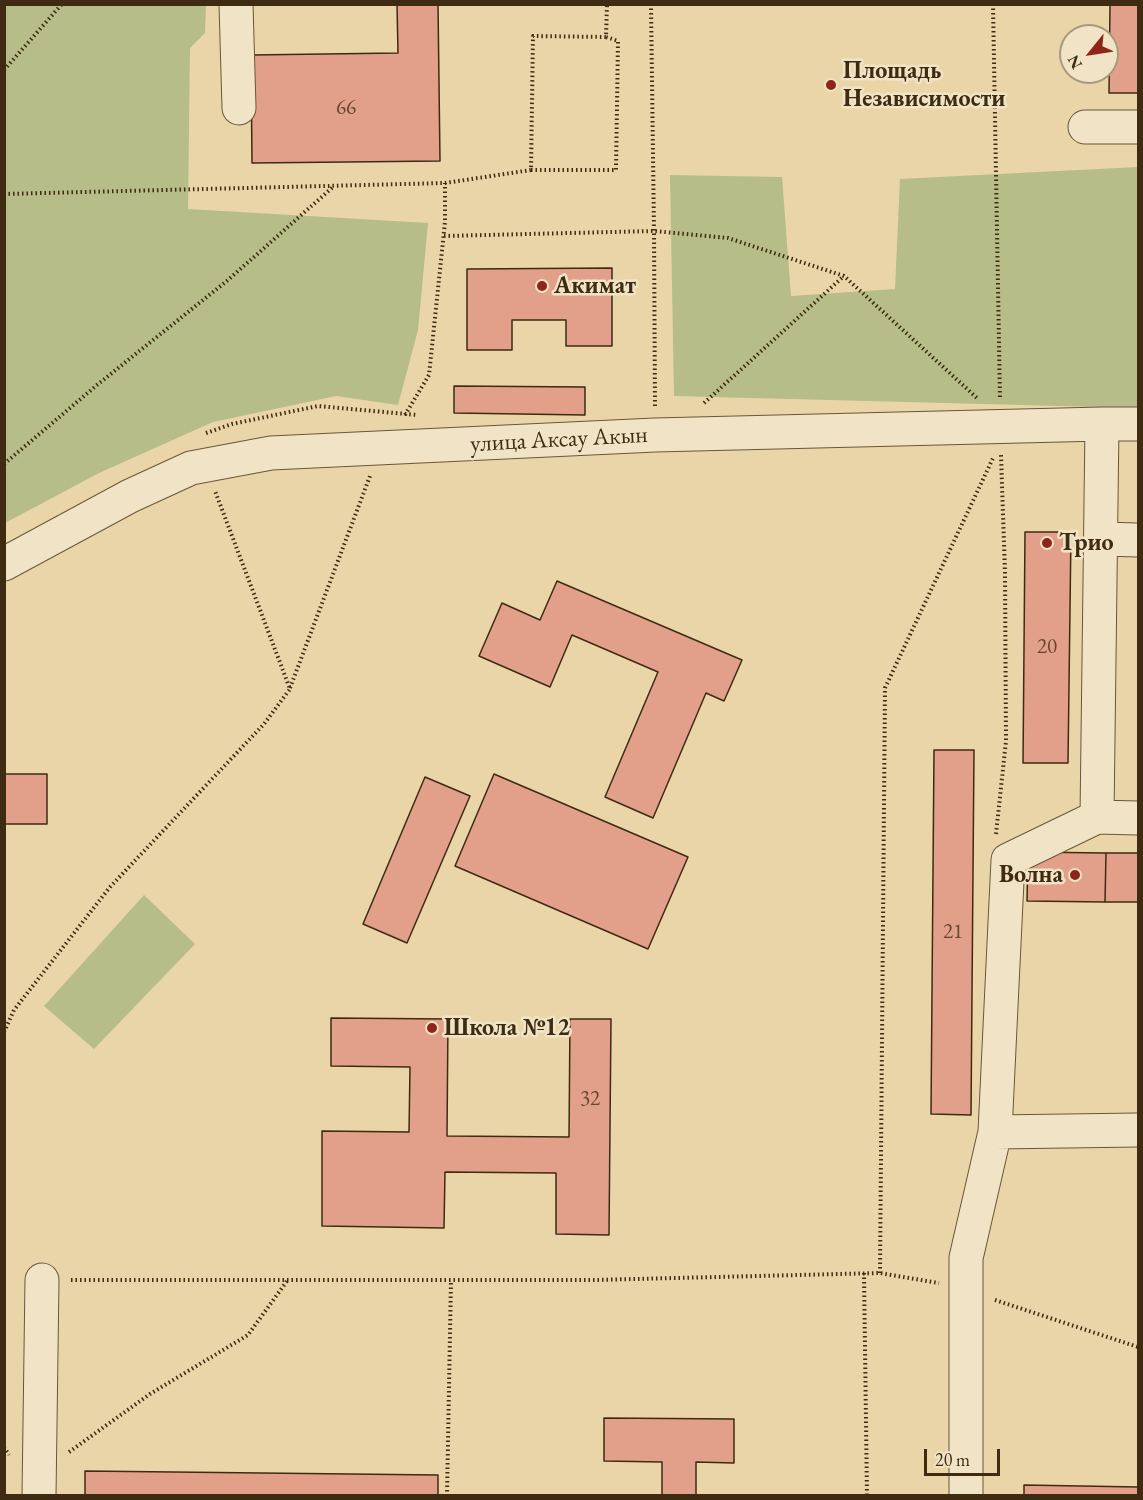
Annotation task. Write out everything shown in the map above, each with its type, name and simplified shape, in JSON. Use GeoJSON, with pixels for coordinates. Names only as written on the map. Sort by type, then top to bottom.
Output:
{"type":"FeatureCollection","features":[{"type":"Feature","properties":{"kind":"street"},"geometry":{"type":"LineString","coordinates":[[236,4],[239,108]]}},
{"type":"Feature","properties":{"kind":"street"},"geometry":{"type":"LineString","coordinates":[[1084,127],[1138,127]]}},
{"type":"Feature","properties":{"kind":"street"},"geometry":{"type":"LineString","coordinates":[[1097,817],[1102,423]]}},
{"type":"Feature","properties":{"kind":"street","name":"улица Аксау Акын"},"geometry":{"type":"LineString","coordinates":[[4,564],[130,496],[190,468],[271,453],[655,435],[1000,434],[1102,423],[1138,424]]}},
{"type":"Feature","properties":{"kind":"street"},"geometry":{"type":"LineString","coordinates":[[1101,539],[1138,540]]}},
{"type":"Feature","properties":{"kind":"street"},"geometry":{"type":"LineString","coordinates":[[966,1496],[966,1258],[995,1131],[1008,860],[1097,817],[1138,818]]}},
{"type":"Feature","properties":{"kind":"street"},"geometry":{"type":"LineString","coordinates":[[995,1131],[1138,1130]]}},
{"type":"Feature","properties":{"kind":"street"},"geometry":{"type":"LineString","coordinates":[[39,1493],[42,1280]]}},
{"type":"Feature","properties":{"kind":"path"},"geometry":{"type":"LineString","coordinates":[[4,70],[62,4]]}},
{"type":"Feature","properties":{"kind":"path"},"geometry":{"type":"LineString","coordinates":[[606,38],[607,4]]}},
{"type":"Feature","properties":{"kind":"path"},"geometry":{"type":"LineString","coordinates":[[651,4],[655,415]]}},
{"type":"Feature","properties":{"kind":"path"},"geometry":{"type":"LineString","coordinates":[[993,4],[1000,434],[1005,573],[1006,741],[995,845]]}},
{"type":"Feature","properties":{"kind":"path"},"geometry":{"type":"LineString","coordinates":[[4,194],[445,183],[531,170],[616,170],[618,41],[606,38],[533,36],[531,170]]}},
{"type":"Feature","properties":{"kind":"path"},"geometry":{"type":"LineString","coordinates":[[4,464],[97,385],[228,280],[334,186]]}},
{"type":"Feature","properties":{"kind":"path"},"geometry":{"type":"LineString","coordinates":[[444,236],[654,231],[728,238],[844,276],[980,400]]}},
{"type":"Feature","properties":{"kind":"path"},"geometry":{"type":"LineString","coordinates":[[701,406],[844,276]]}},
{"type":"Feature","properties":{"kind":"path"},"geometry":{"type":"LineString","coordinates":[[880,1273],[885,688],[1000,434]]}},
{"type":"Feature","properties":{"kind":"path"},"geometry":{"type":"LineString","coordinates":[[4,1032],[14,1010],[110,887],[264,724],[290,689],[214,490]]}},
{"type":"Feature","properties":{"kind":"path"},"geometry":{"type":"LineString","coordinates":[[864,1273],[867,1496]]}},
{"type":"Feature","properties":{"kind":"path"},"geometry":{"type":"LineString","coordinates":[[42,1280],[594,1280],[880,1273],[938,1283],[966,1291],[1138,1347]]}},
{"type":"Feature","properties":{"kind":"path"},"geometry":{"type":"LineString","coordinates":[[39,1493],[72,1449],[150,1394],[248,1335],[288,1280]]}},
{"type":"Feature","properties":{"kind":"path"},"geometry":{"type":"LineString","coordinates":[[447,1496],[451,1280]]}},
{"type":"Feature","properties":{"kind":"green space"},"geometry":{"type":"Polygon","coordinates":[[[5,4],[206,5],[205,33],[190,48],[188,209],[428,223],[418,330],[398,405],[336,396],[213,422],[99,473],[5,523],[5,4]]]}},
{"type":"Feature","properties":{"kind":"green space"},"geometry":{"type":"Polygon","coordinates":[[[1138,167],[1138,408],[674,396],[670,175],[782,177],[791,296],[895,289],[900,179],[1138,167]]]}},
{"type":"Feature","properties":{"kind":"green space"},"geometry":{"type":"Polygon","coordinates":[[[144,895],[195,944],[94,1049],[44,1006],[144,895]]]}},
{"type":"Feature","properties":{"kind":"building"},"geometry":{"type":"Polygon","coordinates":[[[397,4],[438,4],[440,161],[252,163],[251,55],[398,53],[397,4]]]}},
{"type":"Feature","properties":{"kind":"building"},"geometry":{"type":"Polygon","coordinates":[[[1110,4],[1138,4],[1138,93],[1109,93],[1109,84],[1119,84],[1119,24],[1110,24],[1110,4]]]}},
{"type":"Feature","properties":{"kind":"building"},"geometry":{"type":"Polygon","coordinates":[[[612,268],[612,346],[566,346],[566,320],[512,320],[512,350],[467,350],[467,269],[612,268]]]}},
{"type":"Feature","properties":{"kind":"building"},"geometry":{"type":"Polygon","coordinates":[[[454,386],[585,387],[585,415],[454,413],[454,386]]]}},
{"type":"Feature","properties":{"kind":"building"},"geometry":{"type":"Polygon","coordinates":[[[1025,532],[1071,532],[1068,763],[1023,763],[1025,532]]]}},
{"type":"Feature","properties":{"kind":"building"},"geometry":{"type":"Polygon","coordinates":[[[557,581],[742,660],[724,701],[706,693],[653,818],[605,797],[658,672],[572,635],[550,687],[479,656],[502,603],[540,620],[557,581]]]}},
{"type":"Feature","properties":{"kind":"building"},"geometry":{"type":"Polygon","coordinates":[[[934,750],[974,750],[971,1115],[931,1114],[934,750]]]}},
{"type":"Feature","properties":{"kind":"building"},"geometry":{"type":"Polygon","coordinates":[[[4,774],[47,774],[47,824],[4,824],[4,774]]]}},
{"type":"Feature","properties":{"kind":"building"},"geometry":{"type":"Polygon","coordinates":[[[494,774],[688,857],[648,949],[455,866],[494,774]]]}},
{"type":"Feature","properties":{"kind":"building"},"geometry":{"type":"Polygon","coordinates":[[[425,777],[470,796],[407,943],[363,924],[425,777]]]}},
{"type":"Feature","properties":{"kind":"building"},"geometry":{"type":"Polygon","coordinates":[[[1028,852],[1106,853],[1105,902],[1027,901],[1028,852]]]}},
{"type":"Feature","properties":{"kind":"building"},"geometry":{"type":"Polygon","coordinates":[[[1106,853],[1138,853],[1138,902],[1105,902],[1106,853]]]}},
{"type":"Feature","properties":{"kind":"building","name":"Школа №12"},"geometry":{"type":"Polygon","coordinates":[[[331,1018],[448,1019],[447,1136],[569,1137],[570,1019],[611,1019],[609,1235],[556,1234],[556,1173],[445,1172],[444,1228],[322,1226],[322,1131],[409,1132],[410,1067],[331,1066],[331,1018]]]}},
{"type":"Feature","properties":{"kind":"building"},"geometry":{"type":"Polygon","coordinates":[[[604,1418],[734,1419],[734,1463],[696,1462],[696,1496],[662,1496],[662,1462],[604,1461],[604,1418]]]}},
{"type":"Feature","properties":{"kind":"building"},"geometry":{"type":"Polygon","coordinates":[[[85,1471],[438,1475],[438,1496],[85,1496],[85,1471]]]}},
{"type":"Feature","properties":{"kind":"building"},"geometry":{"type":"Polygon","coordinates":[[[1024,1485],[1138,1487],[1138,1496],[1024,1496],[1024,1485]]]}},
{"type":"Feature","properties":{"kind":"place","name":"Площадь Независимости"},"geometry":{"type":"Point","coordinates":[831,85]}},
{"type":"Feature","properties":{"kind":"place","name":"Акимат"},"geometry":{"type":"Point","coordinates":[542,286]}},
{"type":"Feature","properties":{"kind":"place","name":"Трио"},"geometry":{"type":"Point","coordinates":[1047,543]}},
{"type":"Feature","properties":{"kind":"place","name":"Волна"},"geometry":{"type":"Point","coordinates":[1075,875]}},
{"type":"Feature","properties":{"kind":"place","name":"Школа №12"},"geometry":{"type":"Point","coordinates":[432,1028]}}]}
